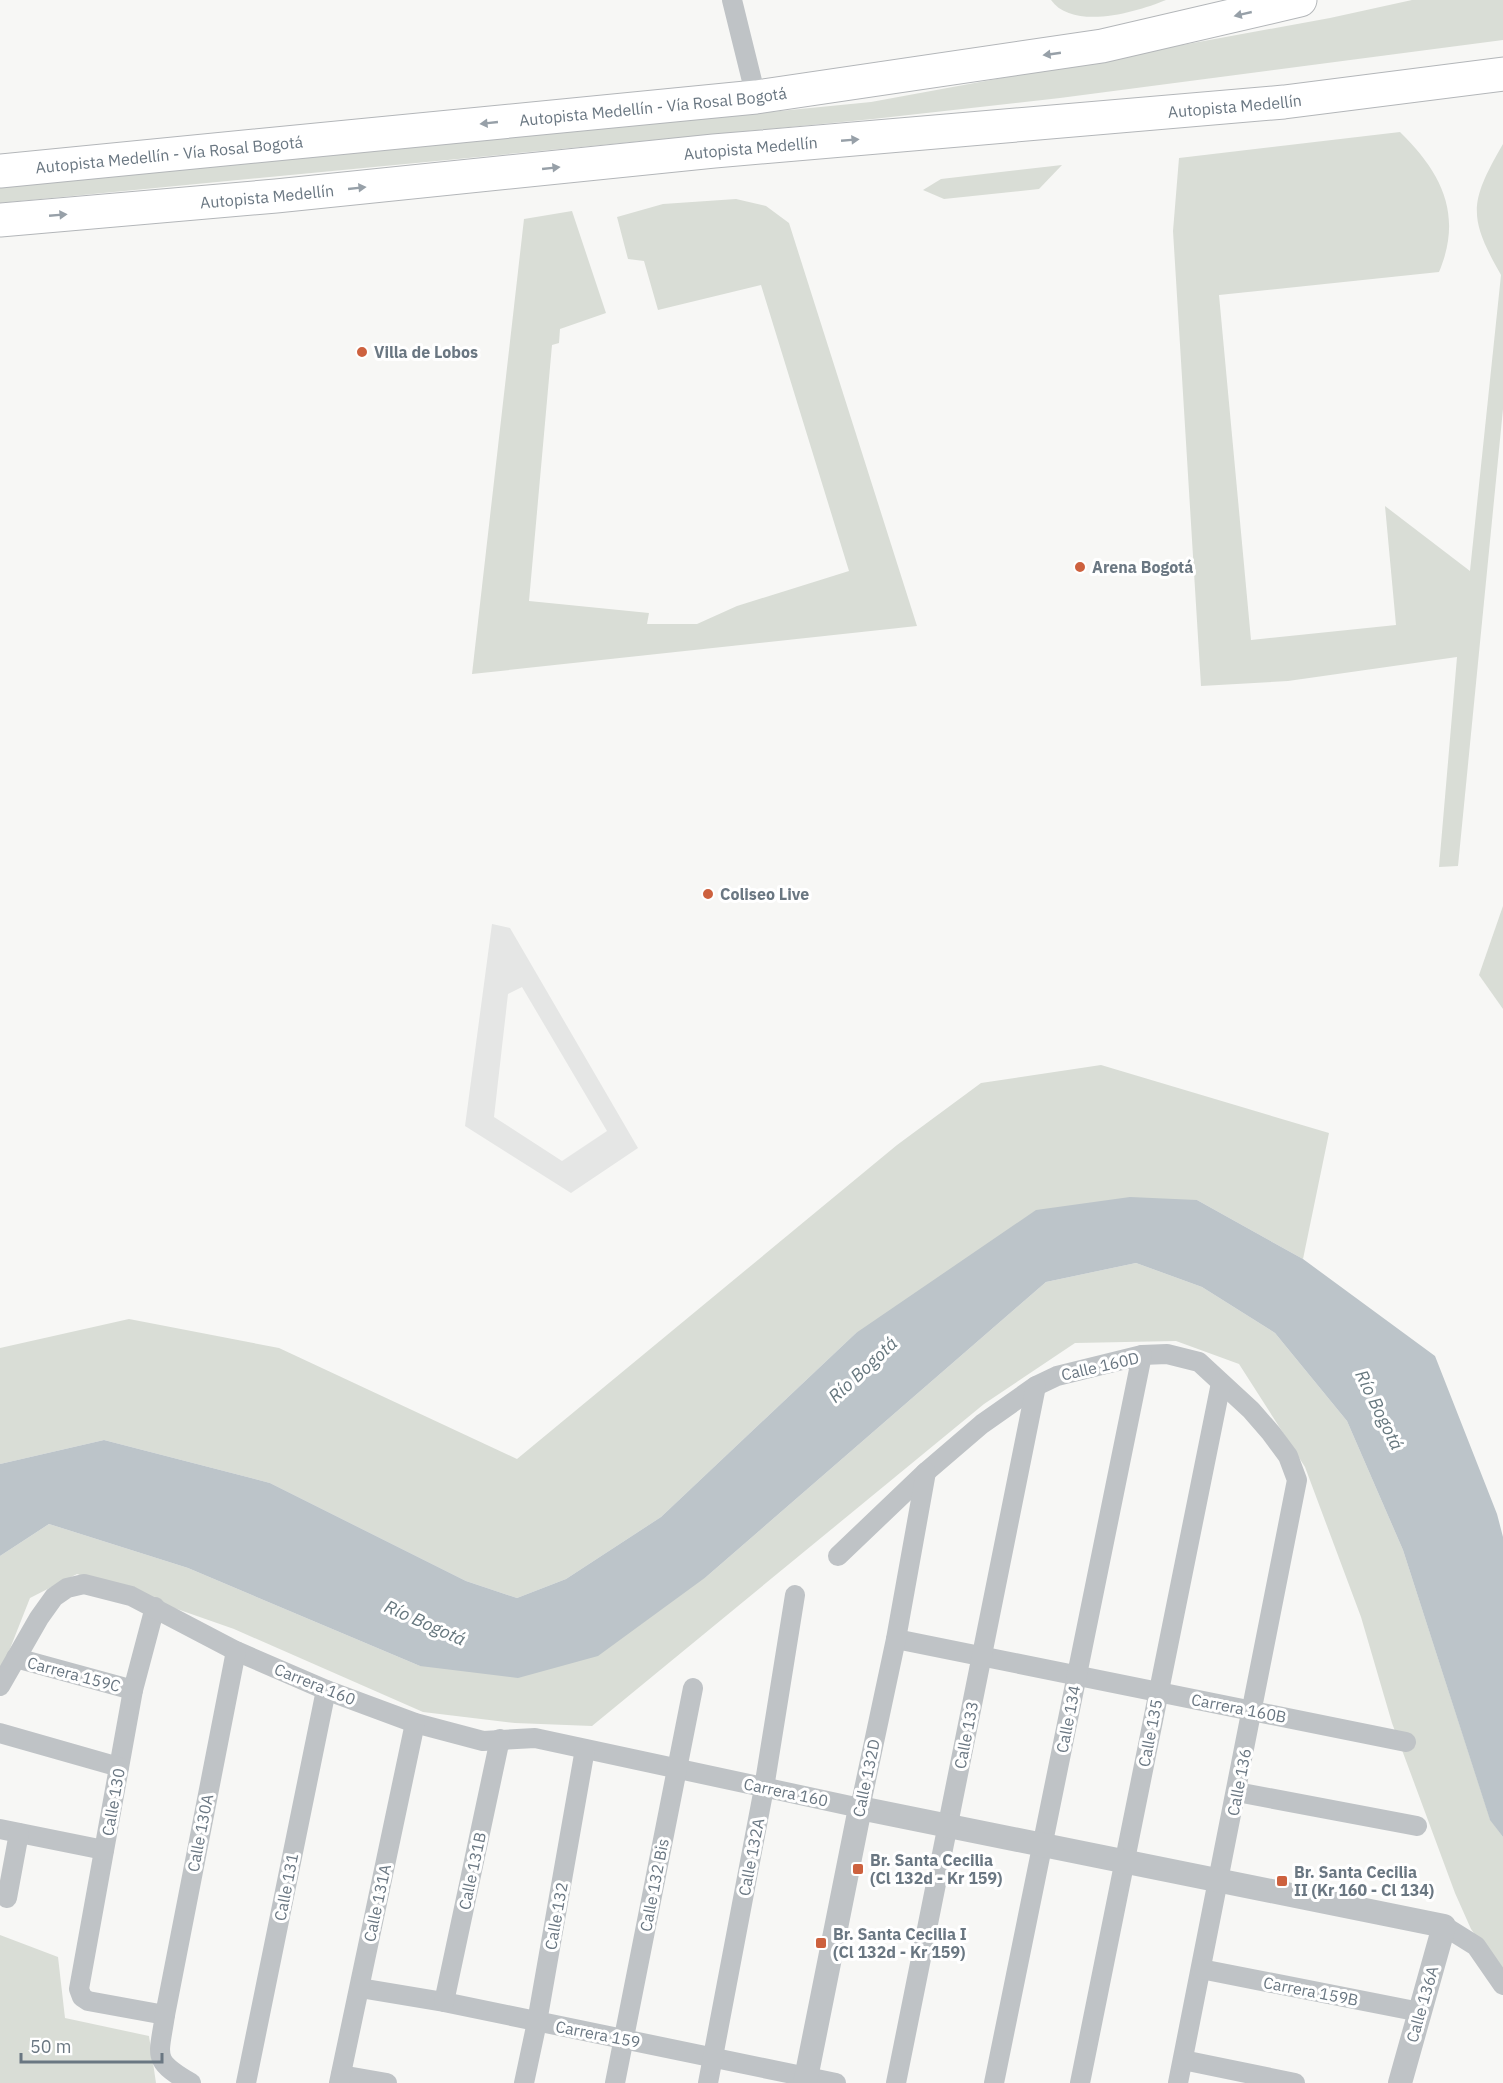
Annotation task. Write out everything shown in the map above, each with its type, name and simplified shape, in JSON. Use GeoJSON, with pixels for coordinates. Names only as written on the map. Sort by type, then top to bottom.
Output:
{"type":"FeatureCollection","features":[{"type":"Feature","properties":{"kind":"highway","name":"Autopista Medellín - Vía Rosal Bogotá"},"geometry":{"type":"LineString","coordinates":[[0,171],[756,97],[1102,46],[1300,0]]}},
{"type":"Feature","properties":{"kind":"highway"},"geometry":{"type":"LineString","coordinates":[[1414,85],[1426,71],[1503,60]]}},
{"type":"Feature","properties":{"kind":"highway","name":"Autopista Medellín"},"geometry":{"type":"LineString","coordinates":[[0,220],[276,196],[714,151],[1284,102],[1503,74]]}},
{"type":"Feature","properties":{"kind":"street"},"geometry":{"type":"LineString","coordinates":[[732,0],[756,97]]}},
{"type":"Feature","properties":{"kind":"street","name":"Calle 160D"},"geometry":{"type":"LineString","coordinates":[[838,1556],[926,1472],[982,1424],[1036,1386],[1057,1376],[1142,1355],[1167,1354],[1199,1362],[1251,1410],[1271,1433],[1288,1456],[1297,1480]]}},
{"type":"Feature","properties":{"kind":"street","name":"Calle 134"},"geometry":{"type":"LineString","coordinates":[[994,2083],[1142,1355]]}},
{"type":"Feature","properties":{"kind":"street","name":"Calle 135"},"geometry":{"type":"LineString","coordinates":[[1080,2083],[1221,1383]]}},
{"type":"Feature","properties":{"kind":"street","name":"Calle 133"},"geometry":{"type":"LineString","coordinates":[[896,2083],[1036,1386]]}},
{"type":"Feature","properties":{"kind":"street","name":"Calle 132D"},"geometry":{"type":"LineString","coordinates":[[805,2080],[896,1639],[926,1472]]}},
{"type":"Feature","properties":{"kind":"street","name":"Calle 136"},"geometry":{"type":"LineString","coordinates":[[1178,2083],[1254,1711],[1297,1480]]}},
{"type":"Feature","properties":{"kind":"street","name":"Carrera 160"},"geometry":{"type":"LineString","coordinates":[[16,1658],[54,1597],[67,1588],[84,1584],[131,1596],[236,1651],[326,1690],[415,1723],[483,1741],[535,1738],[860,1808],[1444,1926],[1476,1946],[1503,1985]]}},
{"type":"Feature","properties":{"kind":"street","name":"Calle 132A"},"geometry":{"type":"LineString","coordinates":[[708,2083],[764,1788],[795,1595]]}},
{"type":"Feature","properties":{"kind":"street","name":"Calle 130"},"geometry":{"type":"LineString","coordinates":[[155,1607],[133,1690],[79,1989],[82,1997],[88,2001],[165,2015]]}},
{"type":"Feature","properties":{"kind":"street","name":"Carrera 160B"},"geometry":{"type":"LineString","coordinates":[[896,1639],[1406,1742]]}},
{"type":"Feature","properties":{"kind":"street","name":"Calle 130A"},"geometry":{"type":"LineString","coordinates":[[191,2083],[160,2062],[165,2015],[236,1651]]}},
{"type":"Feature","properties":{"kind":"street"},"geometry":{"type":"LineString","coordinates":[[0,1686],[16,1658]]}},
{"type":"Feature","properties":{"kind":"street","name":"Carrera 159C"},"geometry":{"type":"LineString","coordinates":[[16,1658],[133,1690]]}},
{"type":"Feature","properties":{"kind":"street","name":"Calle 132 Bis"},"geometry":{"type":"LineString","coordinates":[[615,2083],[693,1688]]}},
{"type":"Feature","properties":{"kind":"street","name":"Calle 131"},"geometry":{"type":"LineString","coordinates":[[246,2083],[326,1690]]}},
{"type":"Feature","properties":{"kind":"street","name":"Calle 131A"},"geometry":{"type":"LineString","coordinates":[[340,2079],[415,1723]]}},
{"type":"Feature","properties":{"kind":"street"},"geometry":{"type":"LineString","coordinates":[[0,1733],[119,1767]]}},
{"type":"Feature","properties":{"kind":"street","name":"Calle 131B"},"geometry":{"type":"LineString","coordinates":[[444,2002],[500,1739]]}},
{"type":"Feature","properties":{"kind":"street","name":"Calle 132"},"geometry":{"type":"LineString","coordinates":[[524,2083],[537,2022],[585,1749]]}},
{"type":"Feature","properties":{"kind":"street"},"geometry":{"type":"LineString","coordinates":[[1237,1792],[1417,1826]]}},
{"type":"Feature","properties":{"kind":"street"},"geometry":{"type":"LineString","coordinates":[[8,1898],[9,1831],[104,1850]]}},
{"type":"Feature","properties":{"kind":"street","name":"Calle 136A"},"geometry":{"type":"LineString","coordinates":[[1400,2083],[1444,1926]]}},
{"type":"Feature","properties":{"kind":"street","name":"Carrera 159B"},"geometry":{"type":"LineString","coordinates":[[1201,1969],[1420,2012]]}},
{"type":"Feature","properties":{"kind":"street","name":"Carrera 159"},"geometry":{"type":"LineString","coordinates":[[360,1988],[444,2002],[624,2039],[805,2080],[836,2083]]}},
{"type":"Feature","properties":{"kind":"street"},"geometry":{"type":"LineString","coordinates":[[1183,2060],[1295,2083]]}},
{"type":"Feature","properties":{"kind":"street"},"geometry":{"type":"LineString","coordinates":[[340,2079],[387,2083]]}},
{"type":"Feature","properties":{"kind":"shaded area"},"geometry":{"type":"Polygon","coordinates":[[[1051,0],[1166,0],[1123,13],[1089,17],[1074,15],[1061,9],[1051,0]]]}},
{"type":"Feature","properties":{"kind":"shaded area"},"geometry":{"type":"Polygon","coordinates":[[[1412,0],[1503,0],[1503,40],[1060,98],[873,119],[0,203],[0,187],[871,102],[1330,18],[1412,0]]]}},
{"type":"Feature","properties":{"kind":"shaded area"},"geometry":{"type":"Polygon","coordinates":[[[1400,132],[1427,163],[1444,196],[1449,232],[1439,272],[1219,295],[1251,640],[1396,625],[1385,506],[1470,571],[1501,275],[1483,238],[1478,224],[1477,210],[1484,181],[1503,144],[1503,409],[1458,866],[1439,867],[1457,657],[1288,681],[1201,686],[1173,231],[1179,158],[1400,132]]]}},
{"type":"Feature","properties":{"kind":"shaded area"},"geometry":{"type":"Polygon","coordinates":[[[1062,165],[1039,189],[944,199],[923,190],[941,179],[1062,165]]]}},
{"type":"Feature","properties":{"kind":"shaded area"},"geometry":{"type":"Polygon","coordinates":[[[736,199],[766,206],[789,223],[917,626],[472,674],[524,219],[572,211],[606,313],[560,329],[559,343],[552,345],[529,601],[649,613],[647,624],[697,624],[737,606],[849,571],[761,285],[658,310],[644,261],[628,259],[617,217],[663,204],[736,199]]]}},
{"type":"Feature","properties":{"kind":"shaded area"},"geometry":{"type":"Polygon","coordinates":[[[1503,906],[1503,1009],[1479,975],[1503,906]]]}},
{"type":"Feature","properties":{"kind":"shaded area"},"geometry":{"type":"Polygon","coordinates":[[[492,924],[510,928],[638,1148],[571,1193],[465,1126],[492,924]],[[522,987],[508,994],[494,1117],[562,1161],[607,1131],[522,987]]]}},
{"type":"Feature","properties":{"kind":"shaded area"},"geometry":{"type":"Polygon","coordinates":[[[1101,1065],[1329,1133],[1303,1259],[1197,1200],[856,1333],[661,1517],[566,1579],[517,1598],[466,1581],[270,1483],[104,1440],[0,1464],[0,1348],[129,1319],[279,1348],[517,1459],[897,1145],[981,1083],[1101,1065]]]}},
{"type":"Feature","properties":{"kind":"shaded area"},"geometry":{"type":"Polygon","coordinates":[[[1136,1263],[1202,1287],[1275,1333],[1347,1421],[1403,1550],[1490,1819],[1503,1837],[1503,1975],[1471,1929],[1455,1893],[1392,1723],[1361,1617],[1305,1467],[1239,1364],[1176,1341],[1075,1343],[984,1404],[592,1726],[515,1723],[423,1712],[234,1629],[77,1574],[30,1598],[0,1674],[0,1556],[49,1524],[188,1568],[420,1666],[706,1577],[1046,1282],[1136,1263]]]}},
{"type":"Feature","properties":{"kind":"shaded area"},"geometry":{"type":"Polygon","coordinates":[[[0,1935],[58,1957],[65,2018],[149,2036],[156,2083],[0,2083],[0,1935]]]}},
{"type":"Feature","properties":{"kind":"water","name":"Río Bogotá"},"geometry":{"type":"Polygon","coordinates":[[[1130,1197],[1197,1200],[1303,1259],[1435,1356],[1497,1514],[1503,1537],[1503,1837],[1490,1820],[1403,1550],[1347,1421],[1275,1333],[1202,1287],[1136,1263],[1046,1282],[706,1577],[598,1656],[518,1678],[420,1666],[188,1568],[49,1524],[0,1556],[0,1464],[104,1440],[270,1483],[466,1581],[517,1598],[566,1579],[661,1517],[856,1333],[1036,1210],[1130,1197]]]}},
{"type":"Feature","properties":{"kind":"place","name":"Villa de Lobos"},"geometry":{"type":"Point","coordinates":[362,352]}},
{"type":"Feature","properties":{"kind":"place","name":"Arena Bogotá"},"geometry":{"type":"Point","coordinates":[1080,567]}},
{"type":"Feature","properties":{"kind":"place","name":"Coliseo Live"},"geometry":{"type":"Point","coordinates":[708,894]}},
{"type":"Feature","properties":{"kind":"place","name":"Br. Santa Cecilia (Cl 132d - Kr 159)"},"geometry":{"type":"Point","coordinates":[858,1869]}},
{"type":"Feature","properties":{"kind":"place","name":"Br. Santa Cecilia II (Kr 160 - Cl 134)"},"geometry":{"type":"Point","coordinates":[1282,1881]}},
{"type":"Feature","properties":{"kind":"place","name":"Br. Santa Cecilia I (Cl 132d - Kr 159)"},"geometry":{"type":"Point","coordinates":[821,1943]}}]}
